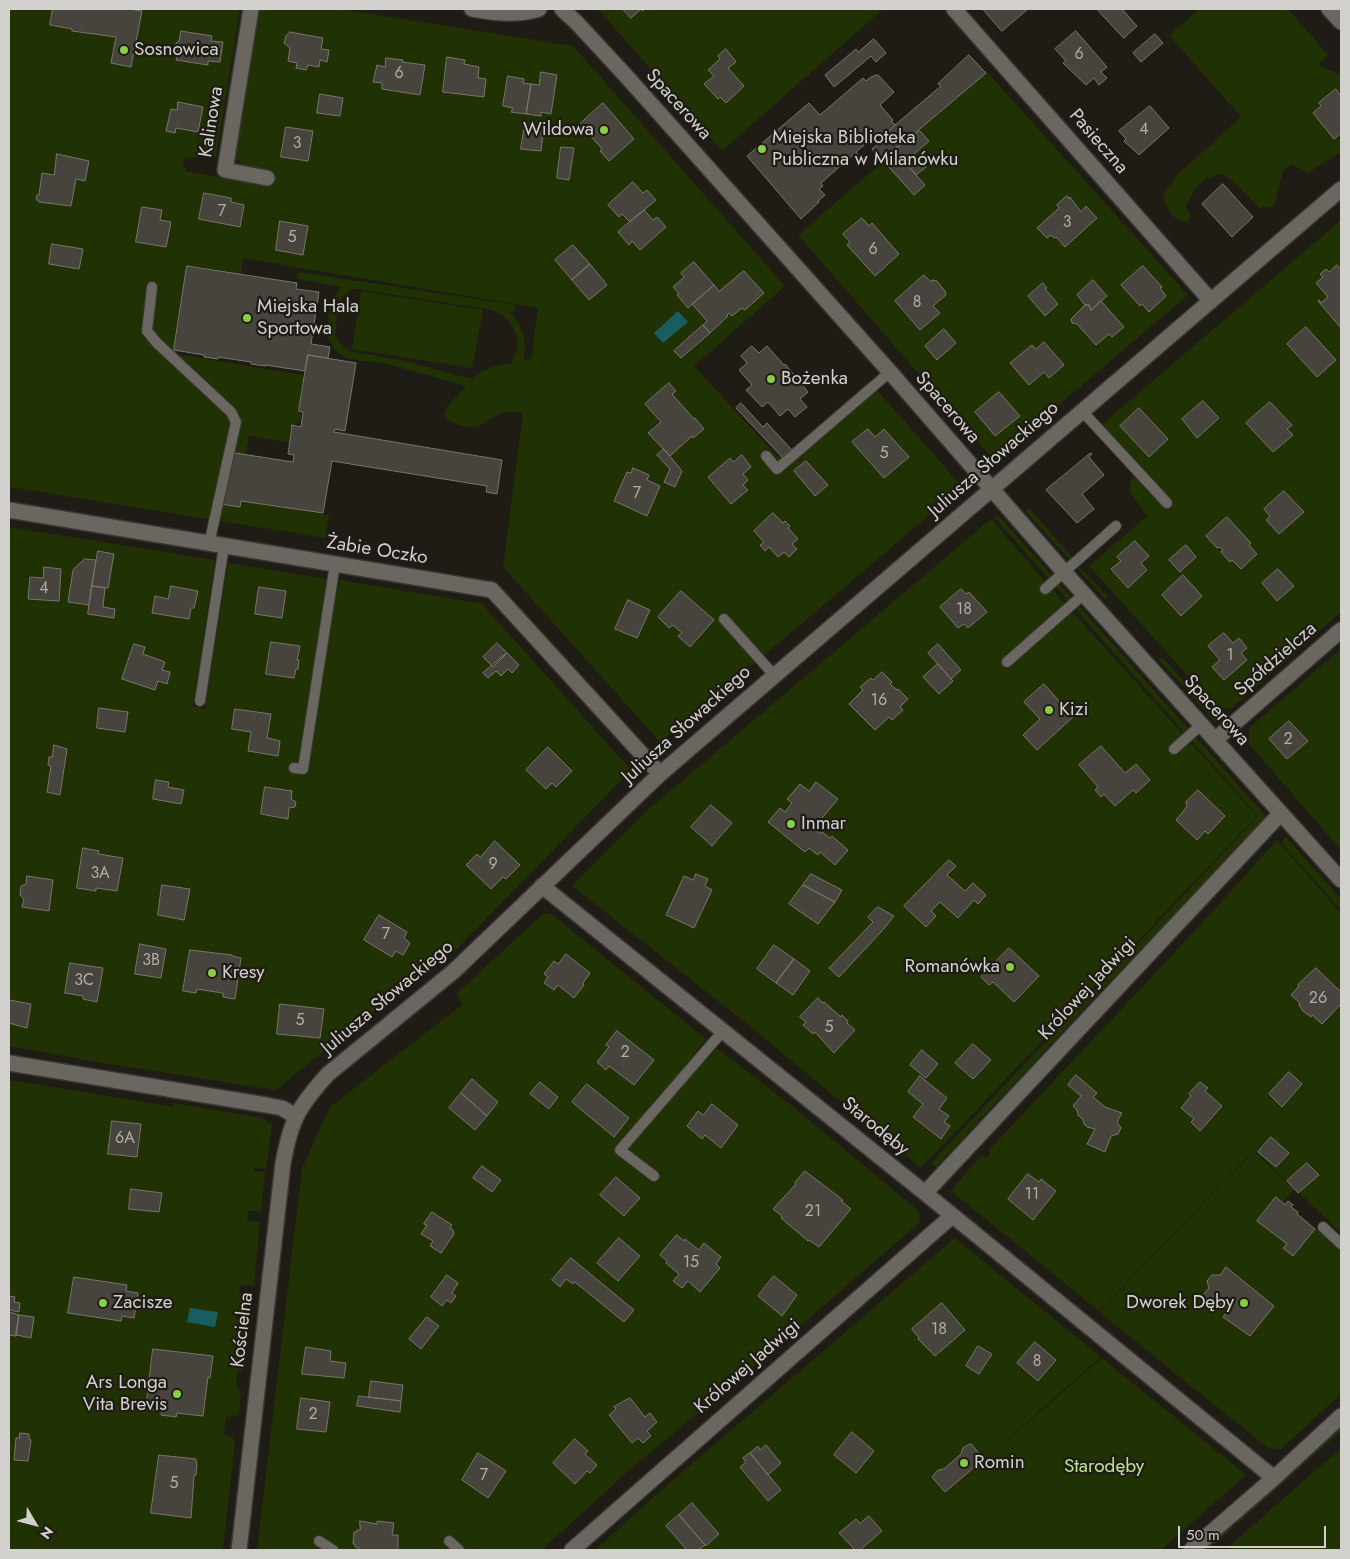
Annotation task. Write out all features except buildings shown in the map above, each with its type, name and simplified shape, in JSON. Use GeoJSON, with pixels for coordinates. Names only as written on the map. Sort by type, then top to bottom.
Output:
{"type":"FeatureCollection","features":[{"type":"Feature","properties":{"kind":"street","name":"Kalinowa"},"geometry":{"type":"LineString","coordinates":[[250,9],[225,170],[267,178]]}},
{"type":"Feature","properties":{"kind":"street"},"geometry":{"type":"LineString","coordinates":[[472,9],[505,14],[524,13],[539,9]]}},
{"type":"Feature","properties":{"kind":"street","name":"Spacerowa"},"geometry":{"type":"LineString","coordinates":[[562,9],[627,77],[890,372],[1064,572],[1341,880]]}},
{"type":"Feature","properties":{"kind":"street","name":"Pasieczna"},"geometry":{"type":"LineString","coordinates":[[954,9],[1211,301]]}},
{"type":"Feature","properties":{"kind":"street"},"geometry":{"type":"LineString","coordinates":[[1329,9],[1341,22]]}},
{"type":"Feature","properties":{"kind":"street","name":"Juliusza Słowackiego"},"geometry":{"type":"LineString","coordinates":[[296,1116],[312,1092],[328,1074],[454,971],[660,774],[1341,188]]}},
{"type":"Feature","properties":{"kind":"street","name":"Żabie Oczko"},"geometry":{"type":"LineString","coordinates":[[9,510],[492,590],[660,774]]}},
{"type":"Feature","properties":{"kind":"street","name":"Spółdzielcza"},"geometry":{"type":"LineString","coordinates":[[1215,740],[1341,630]]}},
{"type":"Feature","properties":{"kind":"street","name":"Królowej Jadwigi"},"geometry":{"type":"LineString","coordinates":[[925,1192],[1281,813]]}},
{"type":"Feature","properties":{"kind":"street","name":"Starodęby"},"geometry":{"type":"LineString","coordinates":[[542,886],[925,1192],[1274,1478]]}},
{"type":"Feature","properties":{"kind":"street"},"geometry":{"type":"LineString","coordinates":[[9,1063],[266,1105],[282,1108],[296,1116]]}},
{"type":"Feature","properties":{"kind":"street","name":"Kościelna"},"geometry":{"type":"LineString","coordinates":[[239,1550],[283,1163],[288,1137],[296,1116]]}},
{"type":"Feature","properties":{"kind":"street","name":"Królowej Jadwigi"},"geometry":{"type":"LineString","coordinates":[[572,1550],[952,1216]]}},
{"type":"Feature","properties":{"kind":"street"},"geometry":{"type":"LineString","coordinates":[[1191,1550],[1274,1478],[1341,1416]]}},
{"type":"Feature","properties":{"kind":"lane"},"geometry":{"type":"LineString","coordinates":[[152,286],[147,331],[150,336],[227,408],[236,422],[216,545],[200,701]]}},
{"type":"Feature","properties":{"kind":"lane"},"geometry":{"type":"LineString","coordinates":[[766,456],[777,469],[890,372]]}},
{"type":"Feature","properties":{"kind":"lane"},"geometry":{"type":"LineString","coordinates":[[1082,411],[1167,503]]}},
{"type":"Feature","properties":{"kind":"lane"},"geometry":{"type":"LineString","coordinates":[[1045,589],[1116,526]]}},
{"type":"Feature","properties":{"kind":"lane"},"geometry":{"type":"LineString","coordinates":[[294,768],[303,769],[335,564]]}},
{"type":"Feature","properties":{"kind":"lane"},"geometry":{"type":"LineString","coordinates":[[1007,662],[1084,594]]}},
{"type":"Feature","properties":{"kind":"lane"},"geometry":{"type":"LineString","coordinates":[[724,619],[774,675]]}},
{"type":"Feature","properties":{"kind":"lane"},"geometry":{"type":"LineString","coordinates":[[1174,749],[1201,725]]}},
{"type":"Feature","properties":{"kind":"lane"},"geometry":{"type":"LineString","coordinates":[[654,1176],[620,1150],[723,1030]]}},
{"type":"Feature","properties":{"kind":"lane"},"geometry":{"type":"LineString","coordinates":[[1324,1227],[1341,1244]]}},
{"type":"Feature","properties":{"kind":"lane"},"geometry":{"type":"LineString","coordinates":[[319,1541],[333,1550],[342,1550]]}},
{"type":"Feature","properties":{"kind":"lane"},"geometry":{"type":"LineString","coordinates":[[449,1541],[459,1550]]}},
{"type":"Feature","properties":{"kind":"green space"},"geometry":{"type":"Polygon","coordinates":[[[9,9],[240,9],[216,156],[184,158],[183,162],[186,171],[269,187],[272,173],[251,169],[235,158],[259,9],[340,9],[573,46],[785,286],[694,366],[778,457],[780,455],[782,457],[869,381],[959,483],[956,492],[660,742],[503,567],[523,413],[508,412],[500,414],[473,427],[453,422],[444,416],[447,407],[466,386],[384,363],[348,359],[335,350],[328,339],[326,331],[331,300],[342,287],[297,279],[298,272],[516,305],[514,312],[509,311],[518,322],[523,334],[525,346],[523,361],[531,359],[538,308],[243,258],[241,274],[195,266],[176,354],[308,376],[299,424],[296,423],[292,443],[249,436],[238,500],[329,515],[325,538],[9,487],[9,9]],[[357,289],[351,290],[341,299],[338,306],[335,336],[349,351],[405,361],[472,379],[485,370],[511,363],[515,355],[517,339],[515,332],[506,319],[492,310],[357,289]]]}},
{"type":"Feature","properties":{"kind":"green space"},"geometry":{"type":"Polygon","coordinates":[[[598,9],[883,9],[722,151],[598,9]]]}},
{"type":"Feature","properties":{"kind":"green space"},"geometry":{"type":"Polygon","coordinates":[[[1200,9],[1288,9],[1328,55],[1318,65],[1341,75],[1341,152],[1307,173],[1292,164],[1284,169],[1274,206],[1259,208],[1223,174],[1209,178],[1199,184],[1189,200],[1186,207],[1191,216],[1187,222],[1176,218],[1170,213],[1163,195],[1177,175],[1241,117],[1169,35],[1200,9]]]}},
{"type":"Feature","properties":{"kind":"green space"},"geometry":{"type":"Polygon","coordinates":[[[987,72],[1188,295],[994,460],[798,235],[987,72]]]}},
{"type":"Feature","properties":{"kind":"green space"},"geometry":{"type":"Polygon","coordinates":[[[1341,220],[1341,612],[1232,708],[1216,707],[1089,566],[1147,516],[1133,497],[1129,488],[1132,477],[1135,474],[1093,432],[1341,220]]]}},
{"type":"Feature","properties":{"kind":"green space"},"geometry":{"type":"Polygon","coordinates":[[[361,291],[483,310],[472,368],[352,349],[361,291]]]}},
{"type":"Feature","properties":{"kind":"green space"},"geometry":{"type":"Polygon","coordinates":[[[1028,507],[1074,559],[1071,561],[1026,512],[1028,507]]]}},
{"type":"Feature","properties":{"kind":"green space"},"geometry":{"type":"Polygon","coordinates":[[[998,515],[1265,815],[1263,822],[1093,999],[936,1167],[931,1163],[1258,816],[994,517],[998,515]]]}},
{"type":"Feature","properties":{"kind":"green space"},"geometry":{"type":"Polygon","coordinates":[[[991,519],[1257,816],[921,1168],[746,1023],[572,886],[650,808],[991,519]]]}},
{"type":"Feature","properties":{"kind":"green space"},"geometry":{"type":"Polygon","coordinates":[[[9,527],[215,560],[193,706],[205,709],[228,563],[327,579],[326,586],[338,588],[340,580],[482,604],[631,770],[458,948],[376,1009],[276,1090],[102,1063],[9,1046],[9,527]]]}},
{"type":"Feature","properties":{"kind":"green space"},"geometry":{"type":"Polygon","coordinates":[[[1078,565],[1108,597],[1106,600],[1077,568],[1078,565]]]}},
{"type":"Feature","properties":{"kind":"green space"},"geometry":{"type":"Polygon","coordinates":[[[1341,649],[1341,850],[1249,744],[1249,728],[1341,649]]]}},
{"type":"Feature","properties":{"kind":"green space"},"geometry":{"type":"Polygon","coordinates":[[[1162,657],[1219,720],[1216,723],[1159,660],[1162,657]]]}},
{"type":"Feature","properties":{"kind":"green space"},"geometry":{"type":"Polygon","coordinates":[[[1286,837],[1341,899],[1341,910],[1281,843],[1286,837]]]}},
{"type":"Feature","properties":{"kind":"green space"},"geometry":{"type":"Polygon","coordinates":[[[1277,840],[1341,913],[1341,1233],[1254,1150],[1099,1311],[951,1191],[982,1155],[986,1158],[990,1153],[988,1151],[1191,935],[1277,840]]]}},
{"type":"Feature","properties":{"kind":"green space"},"geometry":{"type":"Polygon","coordinates":[[[550,913],[706,1039],[692,1057],[705,1062],[717,1048],[797,1110],[920,1212],[919,1223],[740,1378],[626,1473],[542,1550],[257,1550],[302,1168],[330,1107],[462,1005],[457,993],[543,914],[550,913]]]}},
{"type":"Feature","properties":{"kind":"green space"},"geometry":{"type":"Polygon","coordinates":[[[9,1080],[173,1107],[173,1103],[262,1118],[272,1125],[266,1169],[253,1168],[253,1171],[265,1172],[261,1212],[248,1211],[247,1220],[260,1222],[254,1286],[240,1285],[239,1293],[252,1295],[249,1315],[236,1314],[236,1318],[249,1319],[243,1370],[237,1372],[236,1386],[241,1390],[239,1415],[226,1417],[224,1434],[232,1437],[235,1441],[223,1550],[9,1549],[9,1080]]]}},
{"type":"Feature","properties":{"kind":"green space"},"geometry":{"type":"Polygon","coordinates":[[[1254,1151],[1294,1190],[1284,1201],[1341,1251],[1341,1394],[1281,1449],[1269,1449],[1099,1312],[1254,1151]]]}},
{"type":"Feature","properties":{"kind":"green space"},"geometry":{"type":"Polygon","coordinates":[[[955,1238],[1101,1357],[935,1503],[1102,1358],[1246,1475],[1161,1550],[595,1550],[659,1492],[955,1238]]]}},
{"type":"Feature","properties":{"kind":"green space"},"geometry":{"type":"Polygon","coordinates":[[[1341,1425],[1341,1431],[1237,1524],[1234,1522],[1341,1425]]]}},
{"type":"Feature","properties":{"kind":"green space"},"geometry":{"type":"Polygon","coordinates":[[[1341,1448],[1341,1550],[1225,1550],[1341,1448]]]}},
{"type":"Feature","properties":{"kind":"green space"},"geometry":{"type":"Polygon","coordinates":[[[1231,1525],[1233,1528],[1208,1550],[1202,1550],[1231,1525]]]}},
{"type":"Feature","properties":{"kind":"water"},"geometry":{"type":"Polygon","coordinates":[[[678,311],[688,322],[663,343],[654,333],[678,311]]]}},
{"type":"Feature","properties":{"kind":"water"},"geometry":{"type":"Polygon","coordinates":[[[190,1308],[218,1312],[215,1327],[187,1322],[190,1308]]]}},
{"type":"Feature","properties":{"kind":"place","name":"Sosnowica"},"geometry":{"type":"Point","coordinates":[124,50]}},
{"type":"Feature","properties":{"kind":"place","name":"Wildowa"},"geometry":{"type":"Point","coordinates":[604,130]}},
{"type":"Feature","properties":{"kind":"place","name":"Miejska Biblioteka Publiczna w Milanówku"},"geometry":{"type":"Point","coordinates":[762,149]}},
{"type":"Feature","properties":{"kind":"place","name":"Miejska Hala Sportowa"},"geometry":{"type":"Point","coordinates":[247,318]}},
{"type":"Feature","properties":{"kind":"place","name":"Bożenka"},"geometry":{"type":"Point","coordinates":[771,379]}},
{"type":"Feature","properties":{"kind":"place","name":"Kizi"},"geometry":{"type":"Point","coordinates":[1049,710]}},
{"type":"Feature","properties":{"kind":"place","name":"Inmar"},"geometry":{"type":"Point","coordinates":[791,824]}},
{"type":"Feature","properties":{"kind":"place","name":"Romanówka"},"geometry":{"type":"Point","coordinates":[1010,967]}},
{"type":"Feature","properties":{"kind":"place","name":"Kresy"},"geometry":{"type":"Point","coordinates":[212,973]}},
{"type":"Feature","properties":{"kind":"place","name":"Zacisze"},"geometry":{"type":"Point","coordinates":[103,1303]}},
{"type":"Feature","properties":{"kind":"place","name":"Dworek Dęby"},"geometry":{"type":"Point","coordinates":[1244,1303]}},
{"type":"Feature","properties":{"kind":"place","name":"Ars Longa Vita Brevis"},"geometry":{"type":"Point","coordinates":[177,1394]}},
{"type":"Feature","properties":{"kind":"place","name":"Romin"},"geometry":{"type":"Point","coordinates":[964,1463]}}]}
